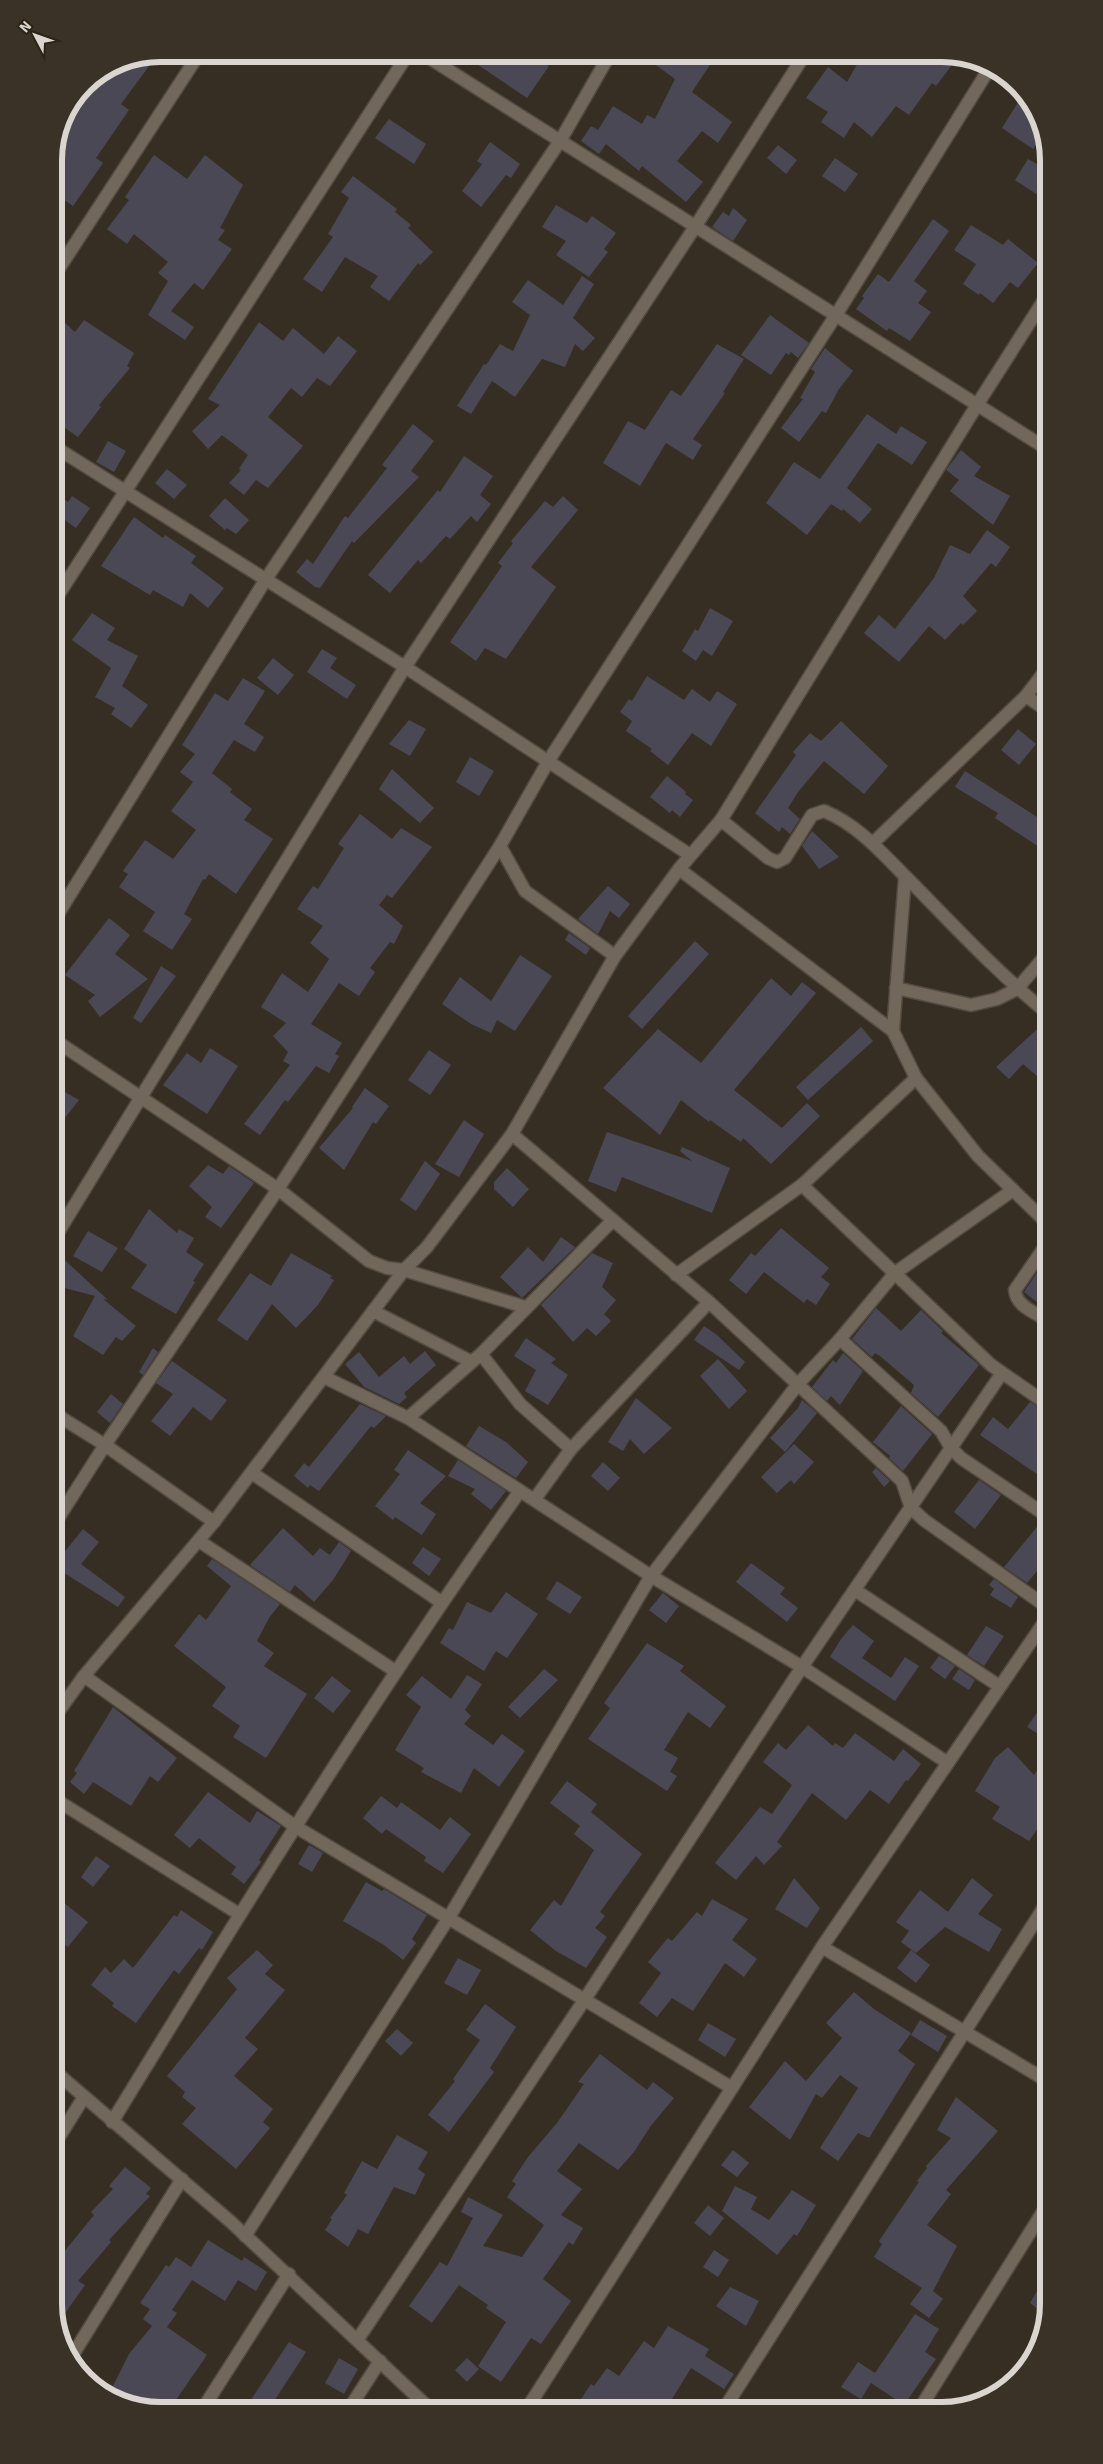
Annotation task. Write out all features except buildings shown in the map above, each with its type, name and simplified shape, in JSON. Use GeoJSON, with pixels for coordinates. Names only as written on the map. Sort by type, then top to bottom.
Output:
{"type":"FeatureCollection","features":[{"type":"Feature","properties":{"kind":"street"},"geometry":{"type":"LineString","coordinates":[[63,262],[194,62]]}},
{"type":"Feature","properties":{"kind":"street"},"geometry":{"type":"LineString","coordinates":[[63,588],[403,62]]}},
{"type":"Feature","properties":{"kind":"street"},"geometry":{"type":"LineString","coordinates":[[436,62],[1040,445]]}},
{"type":"Feature","properties":{"kind":"street"},"geometry":{"type":"LineString","coordinates":[[63,906],[266,579],[560,141],[605,63]]}},
{"type":"Feature","properties":{"kind":"street"},"geometry":{"type":"LineString","coordinates":[[63,1225],[405,667],[695,226],[799,63]]}},
{"type":"Feature","properties":{"kind":"street"},"geometry":{"type":"LineString","coordinates":[[62,1512],[105,1445],[278,1189],[500,846],[549,760],[836,315],[986,73]]}},
{"type":"Feature","properties":{"kind":"street"},"geometry":{"type":"LineString","coordinates":[[62,1706],[84,1676],[214,1522],[373,1310],[404,1270],[427,1247],[512,1134],[615,956],[690,854],[721,820],[976,405],[1040,306]]}},
{"type":"Feature","properties":{"kind":"street"},"geometry":{"type":"LineString","coordinates":[[63,452],[405,667],[690,854]]}},
{"type":"Feature","properties":{"kind":"street"},"geometry":{"type":"LineString","coordinates":[[873,843],[1026,696],[1040,678]]}},
{"type":"Feature","properties":{"kind":"street"},"geometry":{"type":"LineString","coordinates":[[1026,696],[1040,706]]}},
{"type":"Feature","properties":{"kind":"street"},"geometry":{"type":"LineString","coordinates":[[721,820],[768,858],[777,862],[785,858],[812,815],[824,811],[839,817],[873,843],[1017,988],[1040,1007]]}},
{"type":"Feature","properties":{"kind":"street"},"geometry":{"type":"LineString","coordinates":[[500,846],[524,891],[615,956]]}},
{"type":"Feature","properties":{"kind":"street"},"geometry":{"type":"LineString","coordinates":[[679,869],[893,1031],[916,1078],[978,1156],[1040,1216]]}},
{"type":"Feature","properties":{"kind":"street"},"geometry":{"type":"LineString","coordinates":[[893,1031],[905,877]]}},
{"type":"Feature","properties":{"kind":"street"},"geometry":{"type":"LineString","coordinates":[[896,988],[972,1005],[997,1000],[1017,988],[1040,961]]}},
{"type":"Feature","properties":{"kind":"street"},"geometry":{"type":"LineString","coordinates":[[63,1045],[278,1189],[369,1261],[386,1268],[404,1270],[525,1307]]}},
{"type":"Feature","properties":{"kind":"street"},"geometry":{"type":"LineString","coordinates":[[676,1275],[802,1185],[916,1078]]}},
{"type":"Feature","properties":{"kind":"street"},"geometry":{"type":"LineString","coordinates":[[512,1134],[709,1302],[902,1481],[911,1508],[924,1520],[1040,1602]]}},
{"type":"Feature","properties":{"kind":"street"},"geometry":{"type":"LineString","coordinates":[[802,1185],[991,1365],[1040,1399]]}},
{"type":"Feature","properties":{"kind":"street"},"geometry":{"type":"LineString","coordinates":[[245,2236],[448,1919],[651,1576],[798,1384],[840,1339],[895,1273],[1013,1190]]}},
{"type":"Feature","properties":{"kind":"street"},"geometry":{"type":"LineString","coordinates":[[408,1418],[475,1357],[613,1220]]}},
{"type":"Feature","properties":{"kind":"street"},"geometry":{"type":"LineString","coordinates":[[1040,1254],[1015,1290],[1015,1297],[1020,1303],[1040,1316]]}},
{"type":"Feature","properties":{"kind":"street"},"geometry":{"type":"LineString","coordinates":[[534,1500],[571,1449],[709,1302]]}},
{"type":"Feature","properties":{"kind":"street"},"geometry":{"type":"LineString","coordinates":[[373,1310],[475,1357],[520,1404],[571,1449]]}},
{"type":"Feature","properties":{"kind":"street"},"geometry":{"type":"LineString","coordinates":[[840,1339],[941,1431],[951,1448],[969,1464],[1040,1511]]}},
{"type":"Feature","properties":{"kind":"street"},"geometry":{"type":"LineString","coordinates":[[358,2339],[585,1999],[802,1667],[1002,1373]]}},
{"type":"Feature","properties":{"kind":"street"},"geometry":{"type":"LineString","coordinates":[[324,1376],[408,1418],[651,1576],[802,1667],[948,1763]]}},
{"type":"Feature","properties":{"kind":"street"},"geometry":{"type":"LineString","coordinates":[[62,1418],[105,1445],[214,1522]]}},
{"type":"Feature","properties":{"kind":"street"},"geometry":{"type":"LineString","coordinates":[[252,1473],[441,1602]]}},
{"type":"Feature","properties":{"kind":"street"},"geometry":{"type":"LineString","coordinates":[[112,2122],[239,1914],[395,1671],[520,1490]]}},
{"type":"Feature","properties":{"kind":"street"},"geometry":{"type":"LineString","coordinates":[[199,1541],[395,1671]]}},
{"type":"Feature","properties":{"kind":"street"},"geometry":{"type":"LineString","coordinates":[[855,1590],[999,1686]]}},
{"type":"Feature","properties":{"kind":"street"},"geometry":{"type":"LineString","coordinates":[[532,2401],[822,1947],[1040,1628]]}},
{"type":"Feature","properties":{"kind":"street"},"geometry":{"type":"LineString","coordinates":[[84,1676],[296,1827],[732,2088]]}},
{"type":"Feature","properties":{"kind":"street"},"geometry":{"type":"LineString","coordinates":[[62,1804],[239,1914]]}},
{"type":"Feature","properties":{"kind":"street"},"geometry":{"type":"LineString","coordinates":[[729,2402],[1040,1914]]}},
{"type":"Feature","properties":{"kind":"street"},"geometry":{"type":"LineString","coordinates":[[822,1947],[1040,2077]]}},
{"type":"Feature","properties":{"kind":"street"},"geometry":{"type":"LineString","coordinates":[[62,2078],[112,2122],[182,2179],[289,2274],[422,2401]]}},
{"type":"Feature","properties":{"kind":"street"},"geometry":{"type":"LineString","coordinates":[[62,2132],[84,2097]]}},
{"type":"Feature","properties":{"kind":"street"},"geometry":{"type":"LineString","coordinates":[[75,2351],[182,2179]]}},
{"type":"Feature","properties":{"kind":"street"},"geometry":{"type":"LineString","coordinates":[[924,2402],[1040,2216]]}},
{"type":"Feature","properties":{"kind":"street"},"geometry":{"type":"LineString","coordinates":[[208,2401],[289,2274]]}},
{"type":"Feature","properties":{"kind":"street"},"geometry":{"type":"LineString","coordinates":[[354,2401],[380,2361]]}}]}
